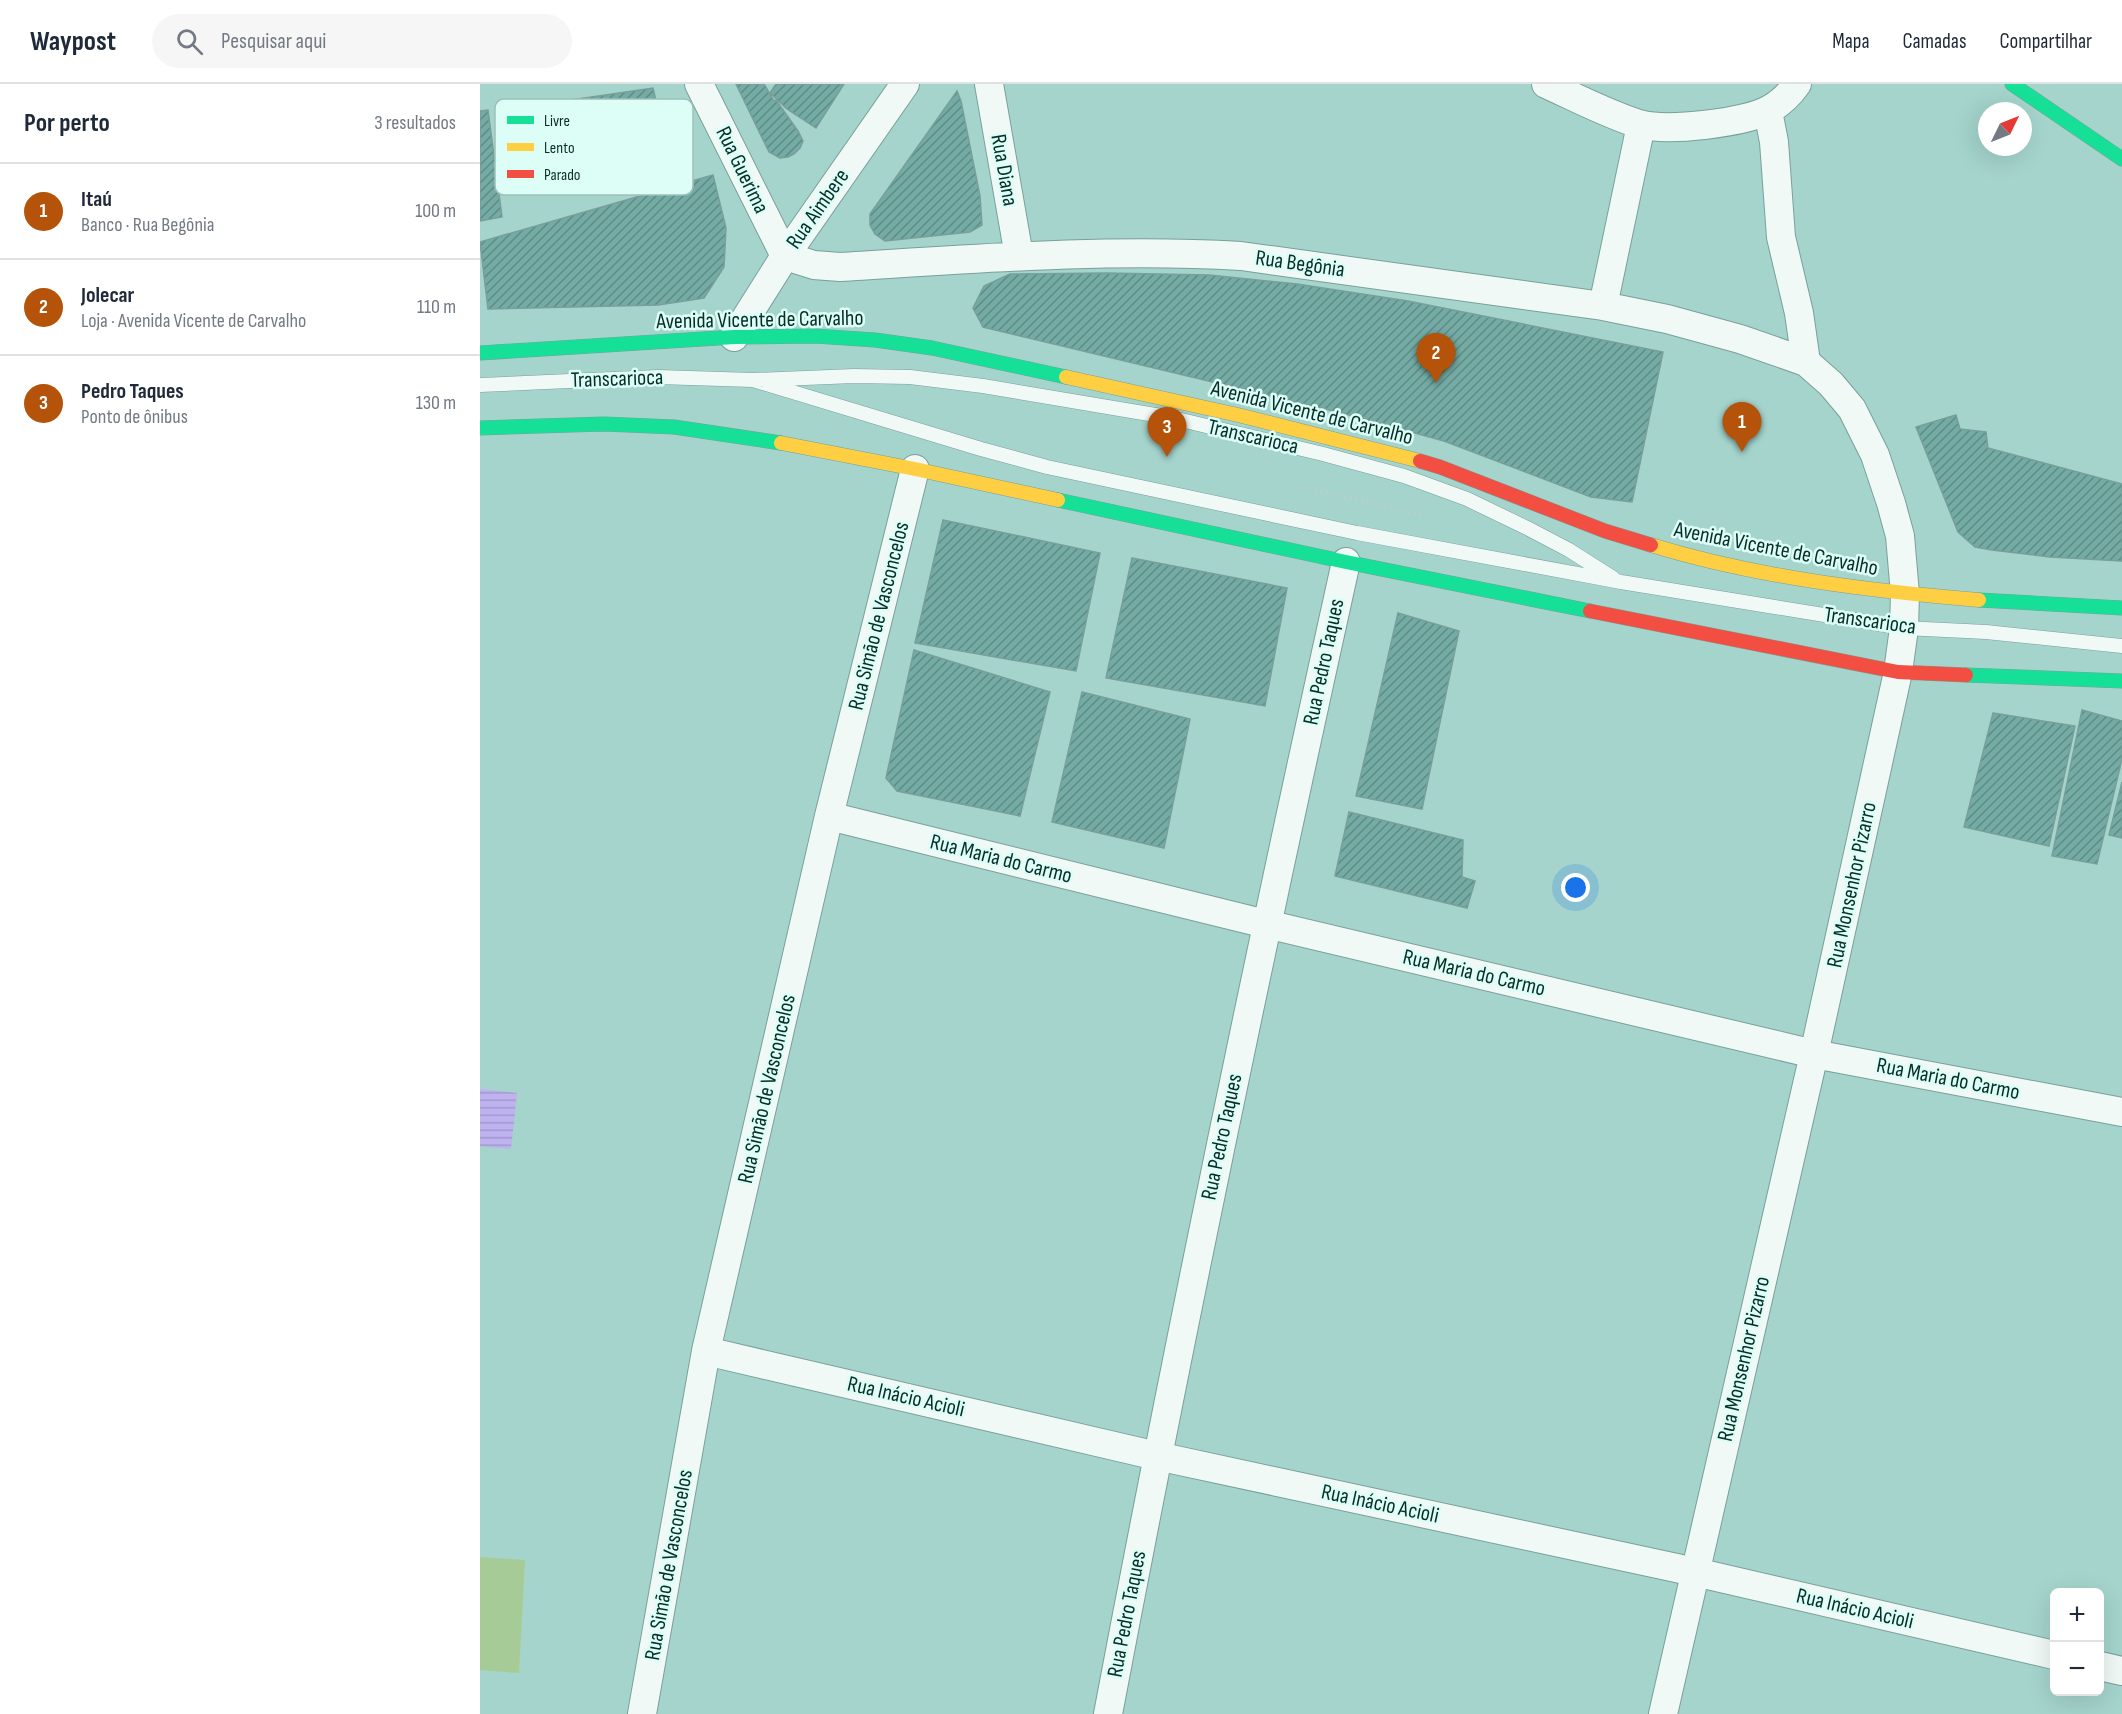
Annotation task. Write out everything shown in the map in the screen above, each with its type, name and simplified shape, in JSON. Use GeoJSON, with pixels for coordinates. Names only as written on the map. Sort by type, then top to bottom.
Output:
{"type":"FeatureCollection","features":[{"type":"Feature","properties":{"kind":"main road"},"geometry":{"type":"LineString","coordinates":[[2012,84],[2122,159]]}},
{"type":"Feature","properties":{"kind":"main road","name":"Avenida Vicente de Carvalho"},"geometry":{"type":"LineString","coordinates":[[480,353],[734,337],[827,337],[874,340],[932,348],[1238,415],[1378,449],[1440,467],[1605,531],[1664,549],[1769,573],[1905,594],[2122,608]]}},
{"type":"Feature","properties":{"kind":"main road"},"geometry":{"type":"LineString","coordinates":[[480,428],[604,424],[674,427],[753,438],[915,469],[1346,562],[1898,672],[2122,681]]}},
{"type":"Feature","properties":{"kind":"street","name":"Rua Guerima"},"geometry":{"type":"LineString","coordinates":[[699,84],[785,256]]}},
{"type":"Feature","properties":{"kind":"street","name":"Rua Aimbere"},"geometry":{"type":"LineString","coordinates":[[734,337],[785,256],[905,84]]}},
{"type":"Feature","properties":{"kind":"street","name":"Rua Diana"},"geometry":{"type":"LineString","coordinates":[[988,84],[1019,256]]}},
{"type":"Feature","properties":{"kind":"street"},"geometry":{"type":"LineString","coordinates":[[1546,84],[1641,125],[1683,128],[1731,121],[1768,111],[1782,101],[1797,84]]}},
{"type":"Feature","properties":{"kind":"street"},"geometry":{"type":"LineString","coordinates":[[1768,111],[1774,142],[1781,237],[1799,313],[1806,362]]}},
{"type":"Feature","properties":{"kind":"street"},"geometry":{"type":"LineString","coordinates":[[1603,306],[1641,125]]}},
{"type":"Feature","properties":{"kind":"street","name":"Rua Begônia"},"geometry":{"type":"LineString","coordinates":[[785,256],[814,265],[840,267],[1019,256],[1181,252],[1241,256],[1603,306],[1667,319],[1740,339],[1806,362]]}},
{"type":"Feature","properties":{"kind":"street","name":"Rua Monsenhor Pizarro"},"geometry":{"type":"LineString","coordinates":[[1662,1714],[1814,1054],[1898,672],[1904,628],[1905,594],[1900,536],[1875,455],[1852,409],[1831,384],[1806,362]]}},
{"type":"Feature","properties":{"kind":"street","name":"Rua Simão de Vasconcelos"},"geometry":{"type":"LineString","coordinates":[[642,1714],[706,1351],[829,816],[915,469]]}},
{"type":"Feature","properties":{"kind":"street","name":"Rua Pedro Taques"},"geometry":{"type":"LineString","coordinates":[[1108,1714],[1157,1456],[1266,924],[1346,562]]}},
{"type":"Feature","properties":{"kind":"street","name":"Rua Maria do Carmo"},"geometry":{"type":"LineString","coordinates":[[829,816],[1266,924],[1814,1054],[2122,1112]]}},
{"type":"Feature","properties":{"kind":"street","name":"Rua Inácio Acioli"},"geometry":{"type":"LineString","coordinates":[[706,1351],[1157,1456],[1695,1572],[2050,1654]]}},
{"type":"Feature","properties":{"kind":"street"},"geometry":{"type":"LineString","coordinates":[[2104,1666],[2122,1671]]}},
{"type":"Feature","properties":{"kind":"lane","name":"Transcarioca"},"geometry":{"type":"LineString","coordinates":[[480,385],[658,376],[753,380],[854,376],[910,377],[983,386],[1173,418],[1404,476],[1467,499],[1569,550],[1620,582]]}},
{"type":"Feature","properties":{"kind":"lane","name":"Transcarioca"},"geometry":{"type":"LineString","coordinates":[[753,380],[970,446],[1047,466],[1357,533],[1620,582],[1904,628],[1986,632],[2122,646]]}},
{"type":"Feature","properties":{"kind":"path"},"geometry":{"type":"LineString","coordinates":[[1303,487],[1425,516]]}},
{"type":"Feature","properties":{"kind":"green space"},"geometry":{"type":"Polygon","coordinates":[[[480,1557],[525,1560],[519,1673],[480,1670],[480,1557]]]}},
{"type":"Feature","properties":{"kind":"shaded area"},"geometry":{"type":"Polygon","coordinates":[[[480,1089],[517,1093],[511,1149],[480,1146],[480,1089]]]}},
{"type":"Feature","properties":{"kind":"building"},"geometry":{"type":"Polygon","coordinates":[[[736,84],[764,84],[803,141],[794,154],[780,158],[769,152],[736,84]]]}},
{"type":"Feature","properties":{"kind":"building"},"geometry":{"type":"Polygon","coordinates":[[[776,84],[844,84],[816,128],[787,109],[770,93],[776,84]]]}},
{"type":"Feature","properties":{"kind":"building"},"geometry":{"type":"Polygon","coordinates":[[[653,88],[656,99],[578,99],[653,88]]]}},
{"type":"Feature","properties":{"kind":"building"},"geometry":{"type":"Polygon","coordinates":[[[957,91],[980,196],[982,225],[970,232],[885,241],[875,234],[870,225],[870,214],[957,91]]]}},
{"type":"Feature","properties":{"kind":"building"},"geometry":{"type":"Polygon","coordinates":[[[488,110],[495,164],[495,195],[499,195],[502,217],[480,221],[480,111],[488,110]]]}},
{"type":"Feature","properties":{"kind":"building"},"geometry":{"type":"Polygon","coordinates":[[[713,175],[726,228],[724,267],[704,298],[658,305],[488,309],[480,242],[643,195],[693,195],[693,181],[713,175]]]}},
{"type":"Feature","properties":{"kind":"building"},"geometry":{"type":"Polygon","coordinates":[[[1010,274],[1209,275],[1297,284],[1408,301],[1663,352],[1632,502],[1591,497],[1444,441],[1342,413],[983,327],[973,308],[984,286],[1010,274]]]}},
{"type":"Feature","properties":{"kind":"building"},"geometry":{"type":"Polygon","coordinates":[[[1956,415],[1960,429],[1986,432],[1988,448],[2122,484],[2122,561],[2050,557],[1975,547],[1958,532],[1916,427],[1956,415]]]}},
{"type":"Feature","properties":{"kind":"building"},"geometry":{"type":"Polygon","coordinates":[[[943,520],[1100,553],[1076,671],[915,643],[943,520]]]}},
{"type":"Feature","properties":{"kind":"building"},"geometry":{"type":"Polygon","coordinates":[[[1132,558],[1287,588],[1265,706],[1106,678],[1132,558]]]}},
{"type":"Feature","properties":{"kind":"building"},"geometry":{"type":"Polygon","coordinates":[[[1398,613],[1459,631],[1422,809],[1356,796],[1398,613]]]}},
{"type":"Feature","properties":{"kind":"building"},"geometry":{"type":"Polygon","coordinates":[[[914,650],[1050,692],[1020,816],[897,791],[886,778],[914,650]]]}},
{"type":"Feature","properties":{"kind":"building"},"geometry":{"type":"Polygon","coordinates":[[[1082,692],[1190,719],[1164,848],[1052,822],[1082,692]]]}},
{"type":"Feature","properties":{"kind":"building"},"geometry":{"type":"Polygon","coordinates":[[[2082,710],[2122,721],[2122,759],[2097,864],[2052,856],[2082,710]]]}},
{"type":"Feature","properties":{"kind":"building"},"geometry":{"type":"Polygon","coordinates":[[[1993,713],[2075,726],[2049,846],[1964,827],[1993,713]]]}},
{"type":"Feature","properties":{"kind":"building"},"geometry":{"type":"Polygon","coordinates":[[[2122,782],[2122,838],[2109,835],[2122,782]]]}},
{"type":"Feature","properties":{"kind":"building"},"geometry":{"type":"Polygon","coordinates":[[[1349,812],[1463,840],[1462,877],[1475,881],[1467,908],[1335,876],[1349,812]]]}},
{"type":"Feature","properties":{"kind":"traffic: fast"},"geometry":{"type":"LineString","coordinates":[[2012,84],[2122,159]]}},
{"type":"Feature","properties":{"kind":"traffic: fast"},"geometry":{"type":"LineString","coordinates":[[480,353],[734,337],[815,336],[875,340],[932,348],[1066,377]]}},
{"type":"Feature","properties":{"kind":"traffic: fast"},"geometry":{"type":"LineString","coordinates":[[480,428],[604,424],[674,427],[781,443]]}},
{"type":"Feature","properties":{"kind":"traffic: fast"},"geometry":{"type":"LineString","coordinates":[[1058,500],[1346,562],[1590,611]]}},
{"type":"Feature","properties":{"kind":"traffic: fast"},"geometry":{"type":"LineString","coordinates":[[1979,600],[2122,608]]}},
{"type":"Feature","properties":{"kind":"traffic: fast"},"geometry":{"type":"LineString","coordinates":[[1966,675],[2122,681]]}},
{"type":"Feature","properties":{"kind":"traffic: slow"},"geometry":{"type":"LineString","coordinates":[[1066,377],[1238,415],[1420,461]]}},
{"type":"Feature","properties":{"kind":"traffic: slow"},"geometry":{"type":"LineString","coordinates":[[781,443],[1058,500]]}},
{"type":"Feature","properties":{"kind":"traffic: slow"},"geometry":{"type":"LineString","coordinates":[[1651,545],[1731,566],[1813,581],[1979,600]]}},
{"type":"Feature","properties":{"kind":"traffic: jam"},"geometry":{"type":"LineString","coordinates":[[1420,461],[1605,531],[1651,545]]}},
{"type":"Feature","properties":{"kind":"traffic: jam"},"geometry":{"type":"LineString","coordinates":[[1590,611],[1898,672],[1966,675]]}},
{"type":"Feature","properties":{"kind":"place","name":"Jolecar"},"geometry":{"type":"Point","coordinates":[1436,383]}},
{"type":"Feature","properties":{"kind":"place","name":"Itaú"},"geometry":{"type":"Point","coordinates":[1742,452]}},
{"type":"Feature","properties":{"kind":"place","name":"Pedro Taques"},"geometry":{"type":"Point","coordinates":[1167,457]}}]}
